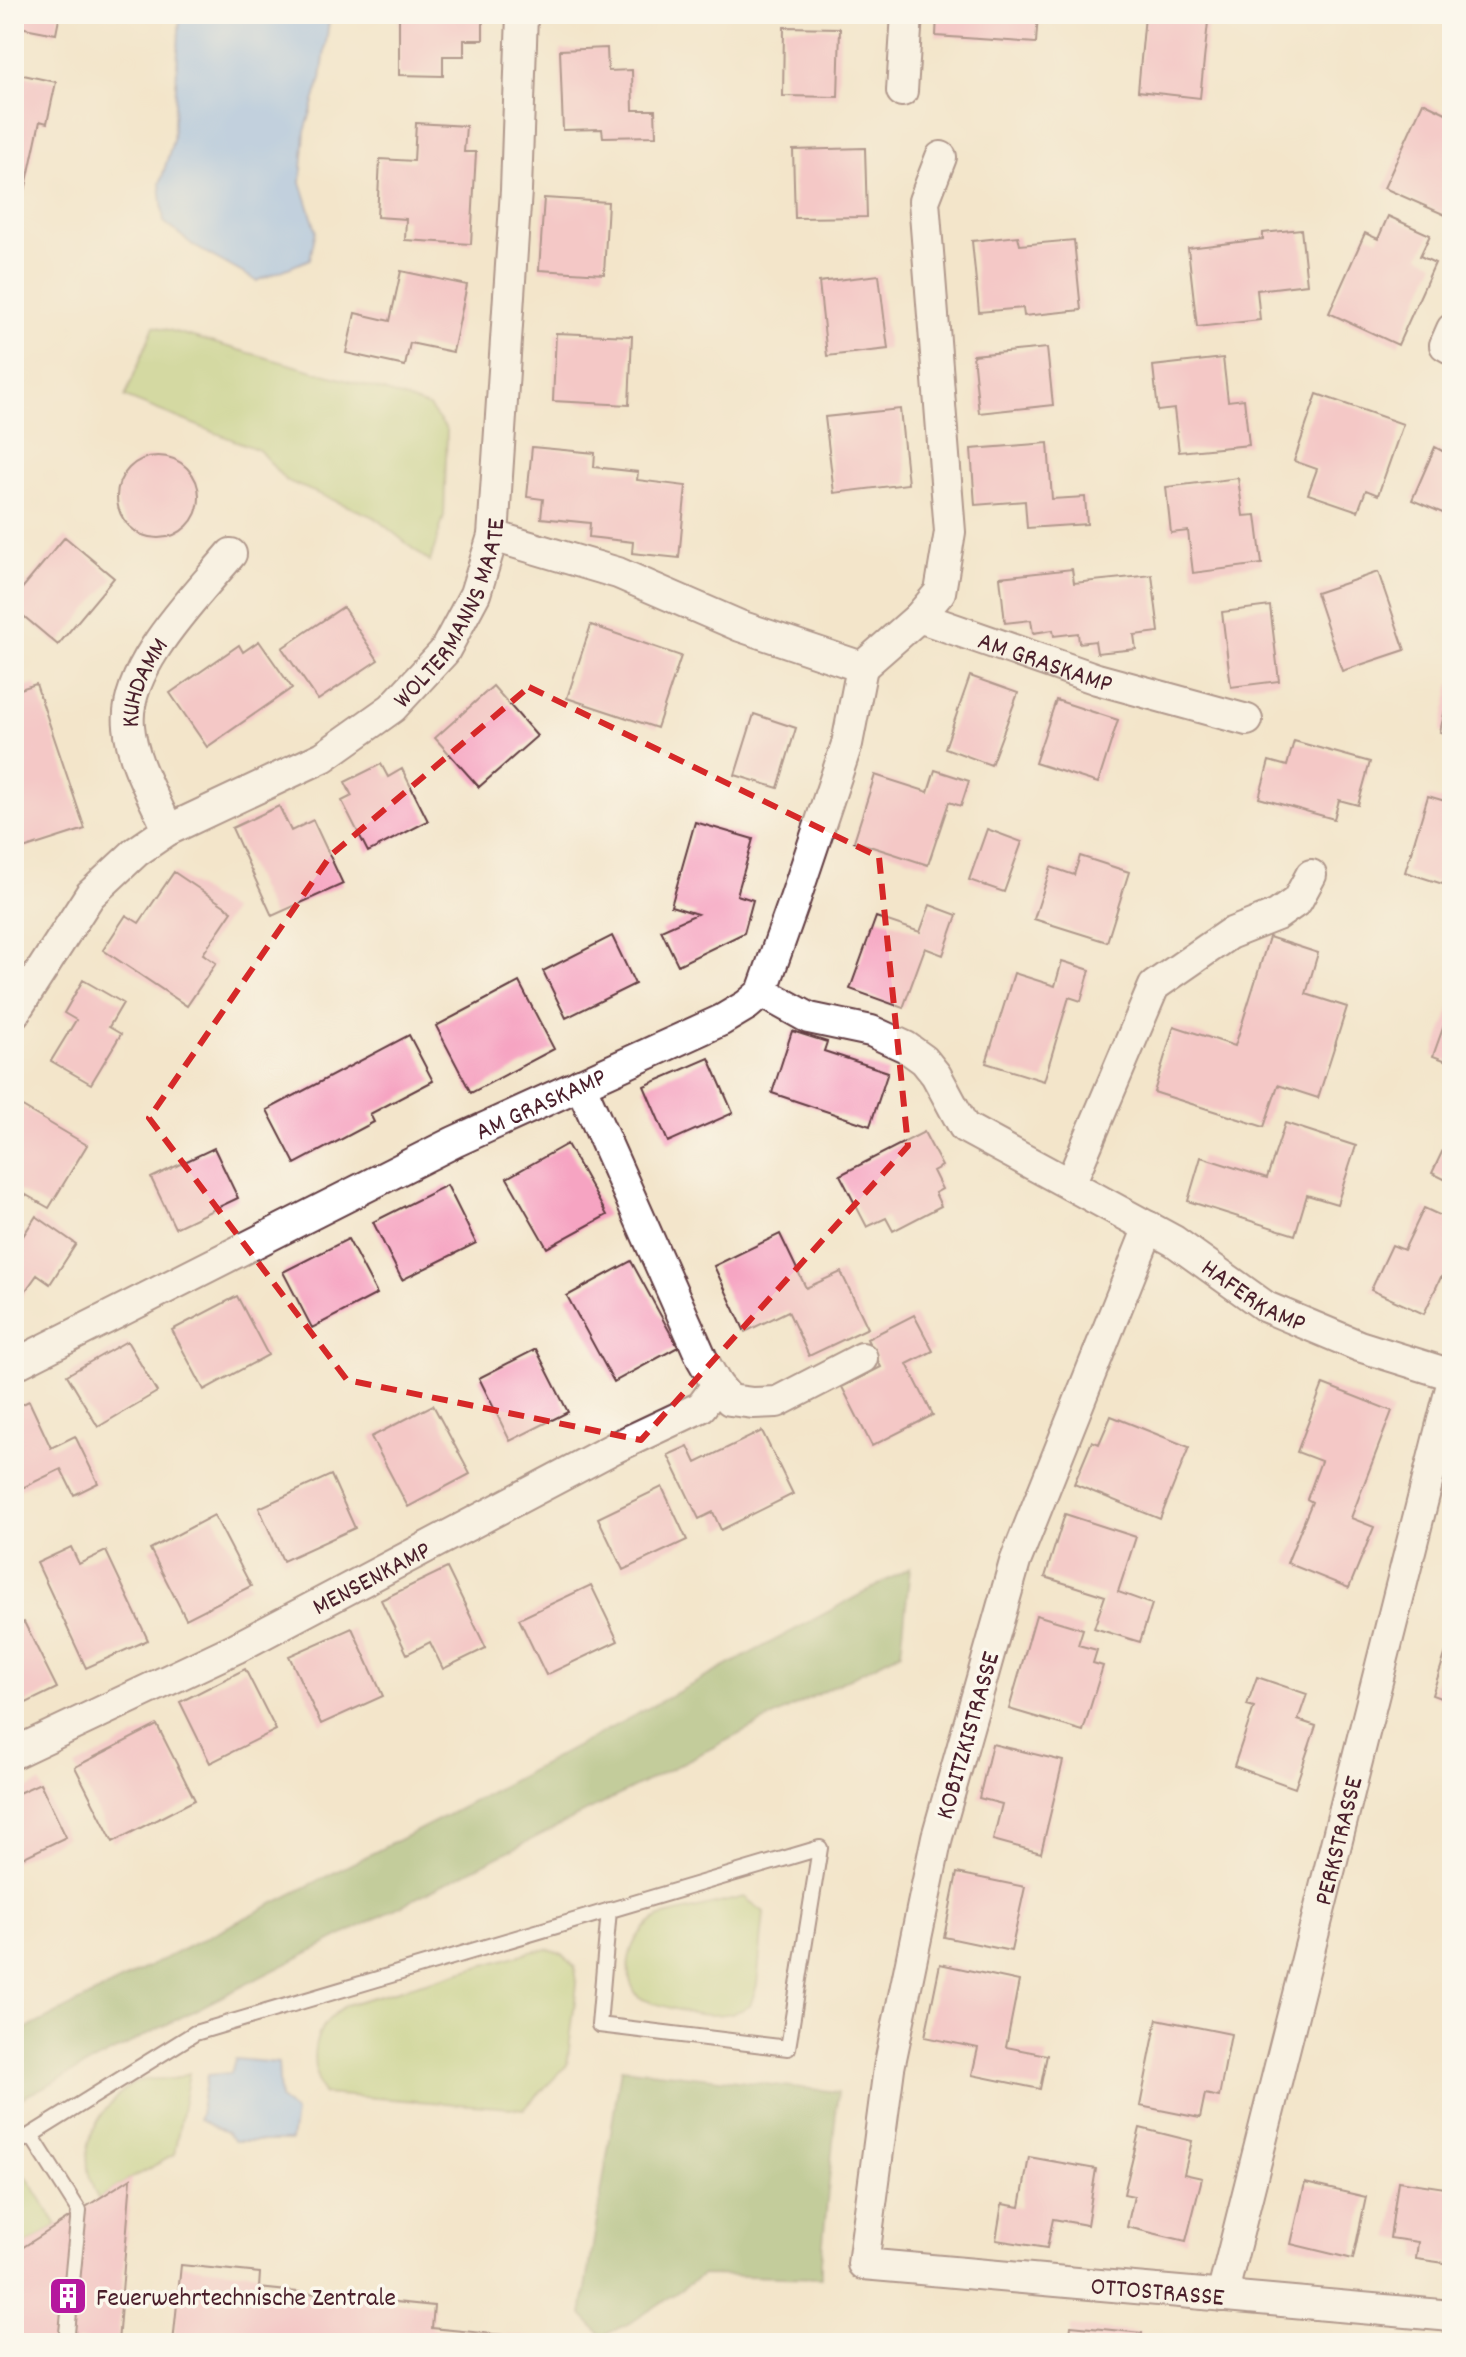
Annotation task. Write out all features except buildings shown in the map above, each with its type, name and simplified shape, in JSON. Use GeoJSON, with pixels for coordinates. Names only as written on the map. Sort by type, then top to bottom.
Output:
{"type":"FeatureCollection","features":[{"type":"Feature","properties":{"kind":"street","name":"WOLTERMANNS MAATE"},"geometry":{"type":"LineString","coordinates":[[14,1013],[90,895],[136,852],[168,830],[323,757],[392,708],[444,652],[475,594],[493,536],[516,190],[522,14]]}},
{"type":"Feature","properties":{"kind":"street"},"geometry":{"type":"LineString","coordinates":[[902,91],[907,14]]}},
{"type":"Feature","properties":{"kind":"street"},"geometry":{"type":"LineString","coordinates":[[762,992],[847,744],[862,667],[919,617],[940,592],[950,532],[924,201],[941,157]]}},
{"type":"Feature","properties":{"kind":"street"},"geometry":{"type":"LineString","coordinates":[[1452,329],[1445,345],[1452,349]]}},
{"type":"Feature","properties":{"kind":"street"},"geometry":{"type":"LineString","coordinates":[[493,536],[618,573],[740,626],[862,667]]}},
{"type":"Feature","properties":{"kind":"street","name":"KUHDAMM"},"geometry":{"type":"LineString","coordinates":[[168,830],[136,756],[129,725],[131,693],[141,670],[179,616],[231,554]]}},
{"type":"Feature","properties":{"kind":"street","name":"AM GRASKAMP"},"geometry":{"type":"LineString","coordinates":[[919,617],[1097,679],[1247,720]]}},
{"type":"Feature","properties":{"kind":"street"},"geometry":{"type":"LineString","coordinates":[[1070,1184],[1154,986],[1229,934],[1277,915],[1297,901],[1311,875]]}},
{"type":"Feature","properties":{"kind":"street","name":"AM GRASKAMP"},"geometry":{"type":"LineString","coordinates":[[14,1365],[454,1142],[722,1020],[762,992]]}},
{"type":"Feature","properties":{"kind":"street","name":"HAFERKAMP"},"geometry":{"type":"LineString","coordinates":[[762,992],[809,1018],[871,1031],[906,1047],[924,1060],[936,1075],[964,1127],[1174,1241],[1266,1307],[1359,1346],[1452,1375]]}},
{"type":"Feature","properties":{"kind":"street"},"geometry":{"type":"LineString","coordinates":[[580,1084],[702,1359],[730,1400],[777,1402],[862,1358]]}},
{"type":"Feature","properties":{"kind":"street","name":"KOBITZKISTRASSE"},"geometry":{"type":"LineString","coordinates":[[863,2264],[889,2068],[937,1837],[1015,1562],[1149,1227]]}},
{"type":"Feature","properties":{"kind":"street","name":"PERKSTRASSE"},"geometry":{"type":"LineString","coordinates":[[1222,2296],[1452,1384]]}},
{"type":"Feature","properties":{"kind":"street","name":"MENSENKAMP"},"geometry":{"type":"LineString","coordinates":[[14,1753],[236,1648],[614,1448],[701,1407],[717,1385]]}},
{"type":"Feature","properties":{"kind":"street","name":"OTTOSTRASSE"},"geometry":{"type":"LineString","coordinates":[[863,2264],[1452,2316]]}},
{"type":"Feature","properties":{"kind":"lane"},"geometry":{"type":"LineString","coordinates":[[14,2145],[195,2033],[609,1910],[820,1848],[788,2048],[599,2025],[609,1910]]}},
{"type":"Feature","properties":{"kind":"lane"},"geometry":{"type":"LineString","coordinates":[[31,2135],[79,2211],[66,2343]]}},
{"type":"Feature","properties":{"kind":"highlighted area"},"geometry":{"type":"Polygon","coordinates":[[[529,687],[879,857],[908,1146],[641,1440],[347,1380],[149,1118],[331,855],[529,687]]]}},
{"type":"Feature","properties":{"kind":"green space"},"geometry":{"type":"Polygon","coordinates":[[[154,326],[384,391],[429,407],[447,430],[444,516],[430,562],[374,517],[285,480],[259,450],[125,397],[154,326]]]}},
{"type":"Feature","properties":{"kind":"green space"},"geometry":{"type":"Polygon","coordinates":[[[910,1568],[901,1652],[14,2102],[14,2035],[446,1816],[910,1568]]]}},
{"type":"Feature","properties":{"kind":"green space"},"geometry":{"type":"Polygon","coordinates":[[[744,1897],[764,1912],[757,1985],[750,2006],[737,2012],[695,2014],[639,1998],[629,1976],[629,1964],[630,1953],[641,1932],[660,1917],[744,1897]]]}},
{"type":"Feature","properties":{"kind":"green space"},"geometry":{"type":"Polygon","coordinates":[[[548,1949],[563,1954],[575,1967],[577,1984],[567,2065],[524,2109],[323,2094],[315,2068],[316,2044],[326,2023],[346,2005],[548,1949]]]}},
{"type":"Feature","properties":{"kind":"green space"},"geometry":{"type":"Polygon","coordinates":[[[621,2068],[838,2092],[821,2278],[703,2275],[632,2322],[602,2336],[582,2315],[621,2068]]]}},
{"type":"Feature","properties":{"kind":"green space"},"geometry":{"type":"Polygon","coordinates":[[[189,2073],[174,2155],[98,2199],[87,2163],[90,2140],[100,2118],[120,2094],[135,2083],[149,2079],[174,2079],[189,2073]]]}},
{"type":"Feature","properties":{"kind":"green space"},"geometry":{"type":"Polygon","coordinates":[[[14,2171],[27,2177],[57,2225],[14,2253],[14,2171]]]}},
{"type":"Feature","properties":{"kind":"water"},"geometry":{"type":"Polygon","coordinates":[[[180,14],[330,14],[321,79],[305,132],[301,182],[316,230],[310,259],[257,281],[194,246],[164,222],[160,184],[173,140],[180,14]]]}},
{"type":"Feature","properties":{"kind":"water"},"geometry":{"type":"Polygon","coordinates":[[[235,2059],[278,2063],[280,2099],[295,2113],[291,2141],[234,2141],[226,2132],[199,2120],[207,2075],[231,2073],[235,2059]]]}},
{"type":"Feature","properties":{"kind":"place","name":"Feuerwehrtechnische Zentrale"},"geometry":{"type":"Point","coordinates":[68,2296]}}]}
